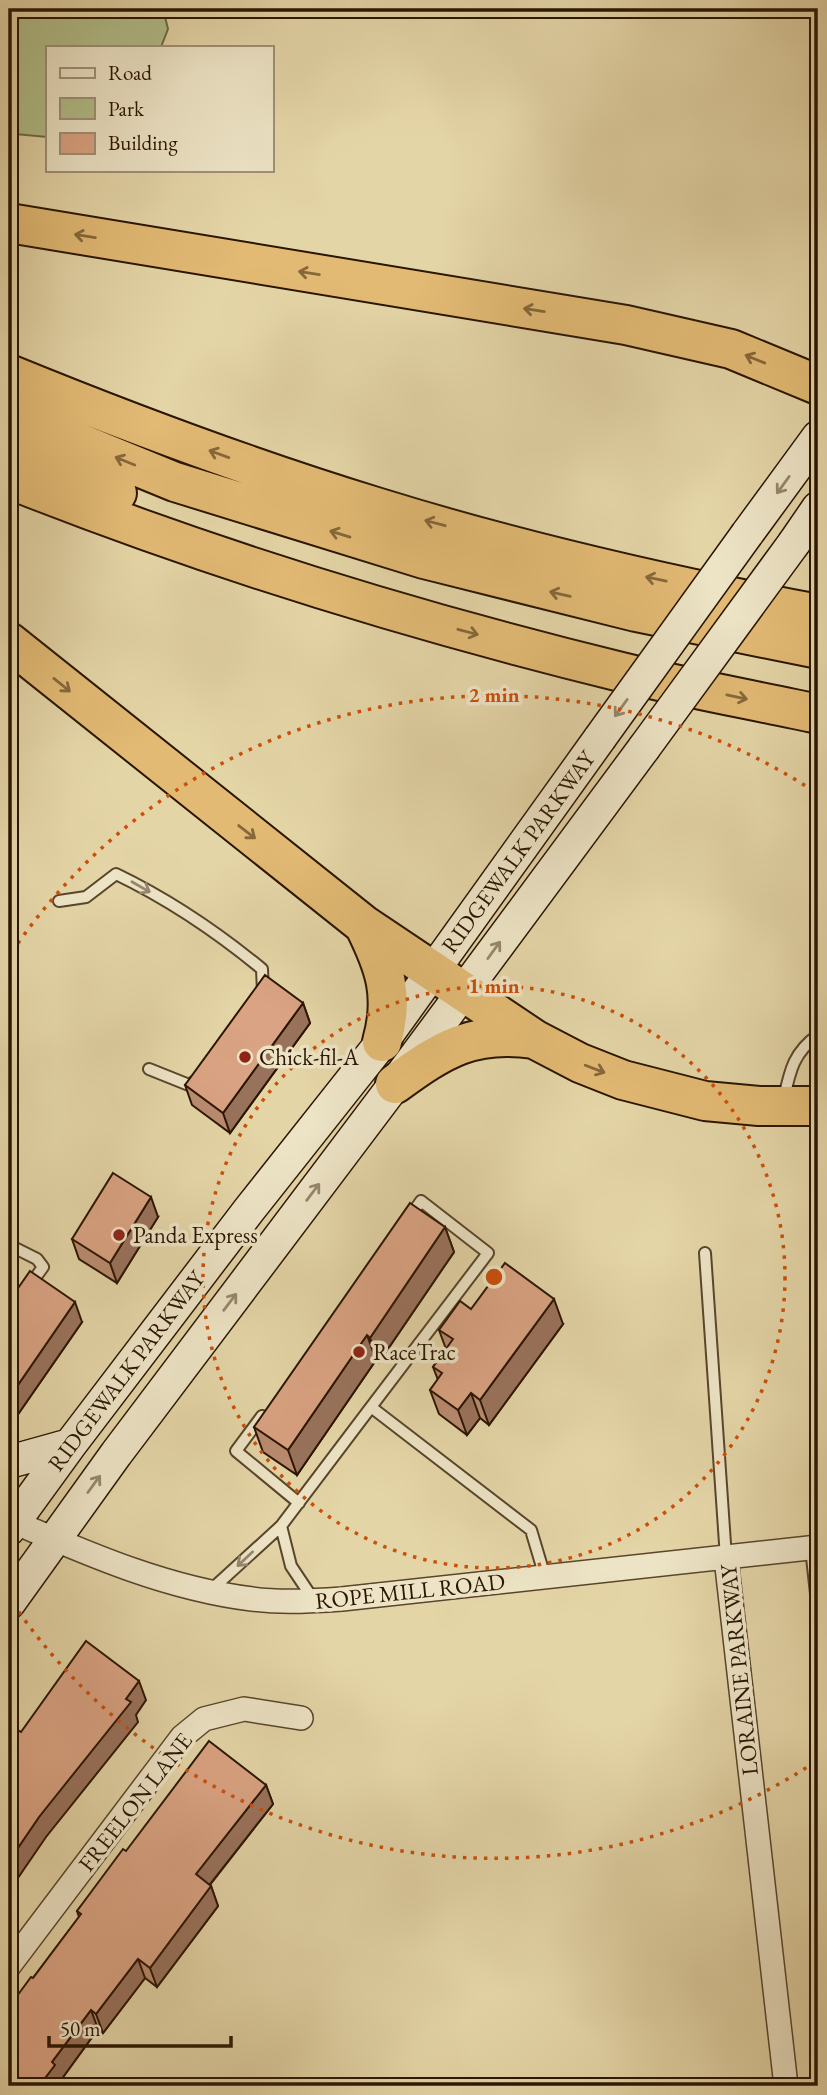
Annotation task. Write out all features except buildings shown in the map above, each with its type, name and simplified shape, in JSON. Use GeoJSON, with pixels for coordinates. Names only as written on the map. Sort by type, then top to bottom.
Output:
{"type":"FeatureCollection","features":[{"type":"Feature","properties":{"kind":"highway"},"geometry":{"type":"LineString","coordinates":[[9,223],[626,325],[731,349],[818,385]]}},
{"type":"Feature","properties":{"kind":"highway"},"geometry":{"type":"LineString","coordinates":[[9,374],[103,412],[377,508],[611,570],[818,614]]}},
{"type":"Feature","properties":{"kind":"highway"},"geometry":{"type":"LineString","coordinates":[[9,414],[175,482],[424,559],[636,612],[818,649]]}},
{"type":"Feature","properties":{"kind":"highway"},"geometry":{"type":"LineString","coordinates":[[9,448],[410,617]]}},
{"type":"Feature","properties":{"kind":"highway"},"geometry":{"type":"LineString","coordinates":[[9,478],[170,540],[410,617],[623,673],[818,713]]}},
{"type":"Feature","properties":{"kind":"highway"},"geometry":{"type":"LineString","coordinates":[[9,642],[364,925],[534,1039],[580,1063],[623,1080],[705,1101],[800,1106]]}},
{"type":"Feature","properties":{"kind":"highway"},"geometry":{"type":"LineString","coordinates":[[364,925],[380,958],[387,985],[388,1021],[382,1042]]}},
{"type":"Feature","properties":{"kind":"highway"},"geometry":{"type":"LineString","coordinates":[[395,1084],[427,1061],[473,1040],[507,1035],[534,1039]]}},
{"type":"Feature","properties":{"kind":"main road","name":"RIDGEWALK PARKWAY"},"geometry":{"type":"LineString","coordinates":[[9,1603],[116,1454],[395,1084],[449,981],[600,738],[818,437]]}},
{"type":"Feature","properties":{"kind":"main road","name":"RIDGEWALK PARKWAY"},"geometry":{"type":"LineString","coordinates":[[12,1525],[291,1155],[382,1042],[449,981],[644,747],[818,508]]}},
{"type":"Feature","properties":{"kind":"main road"},"geometry":{"type":"LineString","coordinates":[[9,1462],[70,1445]]}},
{"type":"Feature","properties":{"kind":"street","name":"ROPE MILL ROAD"},"geometry":{"type":"LineString","coordinates":[[12,1525],[145,1574],[209,1592],[254,1600],[313,1601],[815,1548]]}},
{"type":"Feature","properties":{"kind":"street","name":"LORAINE PARKWAY"},"geometry":{"type":"LineString","coordinates":[[726,1558],[786,2086]]}},
{"type":"Feature","properties":{"kind":"street","name":"FREELON LANE"},"geometry":{"type":"LineString","coordinates":[[9,1966],[182,1737],[204,1719],[244,1709],[301,1718]]}},
{"type":"Feature","properties":{"kind":"lane"},"geometry":{"type":"LineString","coordinates":[[59,901],[86,897],[116,874],[135,883],[226,939],[262,969],[263,991],[255,1002]]}},
{"type":"Feature","properties":{"kind":"lane"},"geometry":{"type":"LineString","coordinates":[[800,1106],[790,1073],[798,1053],[818,1035]]}},
{"type":"Feature","properties":{"kind":"lane"},"geometry":{"type":"LineString","coordinates":[[149,1069],[189,1085],[201,1078],[209,1068]]}},
{"type":"Feature","properties":{"kind":"lane"},"geometry":{"type":"LineString","coordinates":[[209,1592],[281,1526],[488,1253],[421,1201],[405,1223]]}},
{"type":"Feature","properties":{"kind":"lane"},"geometry":{"type":"LineString","coordinates":[[9,1245],[37,1259],[43,1267],[22,1297]]}},
{"type":"Feature","properties":{"kind":"lane","name":"LORAINE PARKWAY"},"geometry":{"type":"LineString","coordinates":[[705,1253],[726,1558]]}},
{"type":"Feature","properties":{"kind":"lane"},"geometry":{"type":"LineString","coordinates":[[268,1407],[236,1451],[299,1503]]}},
{"type":"Feature","properties":{"kind":"lane"},"geometry":{"type":"LineString","coordinates":[[371,1407],[531,1530],[545,1577]]}},
{"type":"Feature","properties":{"kind":"lane"},"geometry":{"type":"LineString","coordinates":[[281,1526],[291,1566],[313,1601]]}},
{"type":"Feature","properties":{"kind":"lane"},"geometry":{"type":"LineString","coordinates":[[815,1548],[818,1612]]}},
{"type":"Feature","properties":{"kind":"green space"},"geometry":{"type":"Polygon","coordinates":[[[9,9],[163,9],[168,29],[161,46],[46,46],[46,137],[15,134],[9,130],[9,9]]]}},
{"type":"Feature","properties":{"kind":"place","name":"Chick-fil-A"},"geometry":{"type":"Point","coordinates":[245,1057]}},
{"type":"Feature","properties":{"kind":"place","name":"Panda Express"},"geometry":{"type":"Point","coordinates":[119,1235]}},
{"type":"Feature","properties":{"kind":"place","name":"RaceTrac"},"geometry":{"type":"Point","coordinates":[359,1352]}}]}
